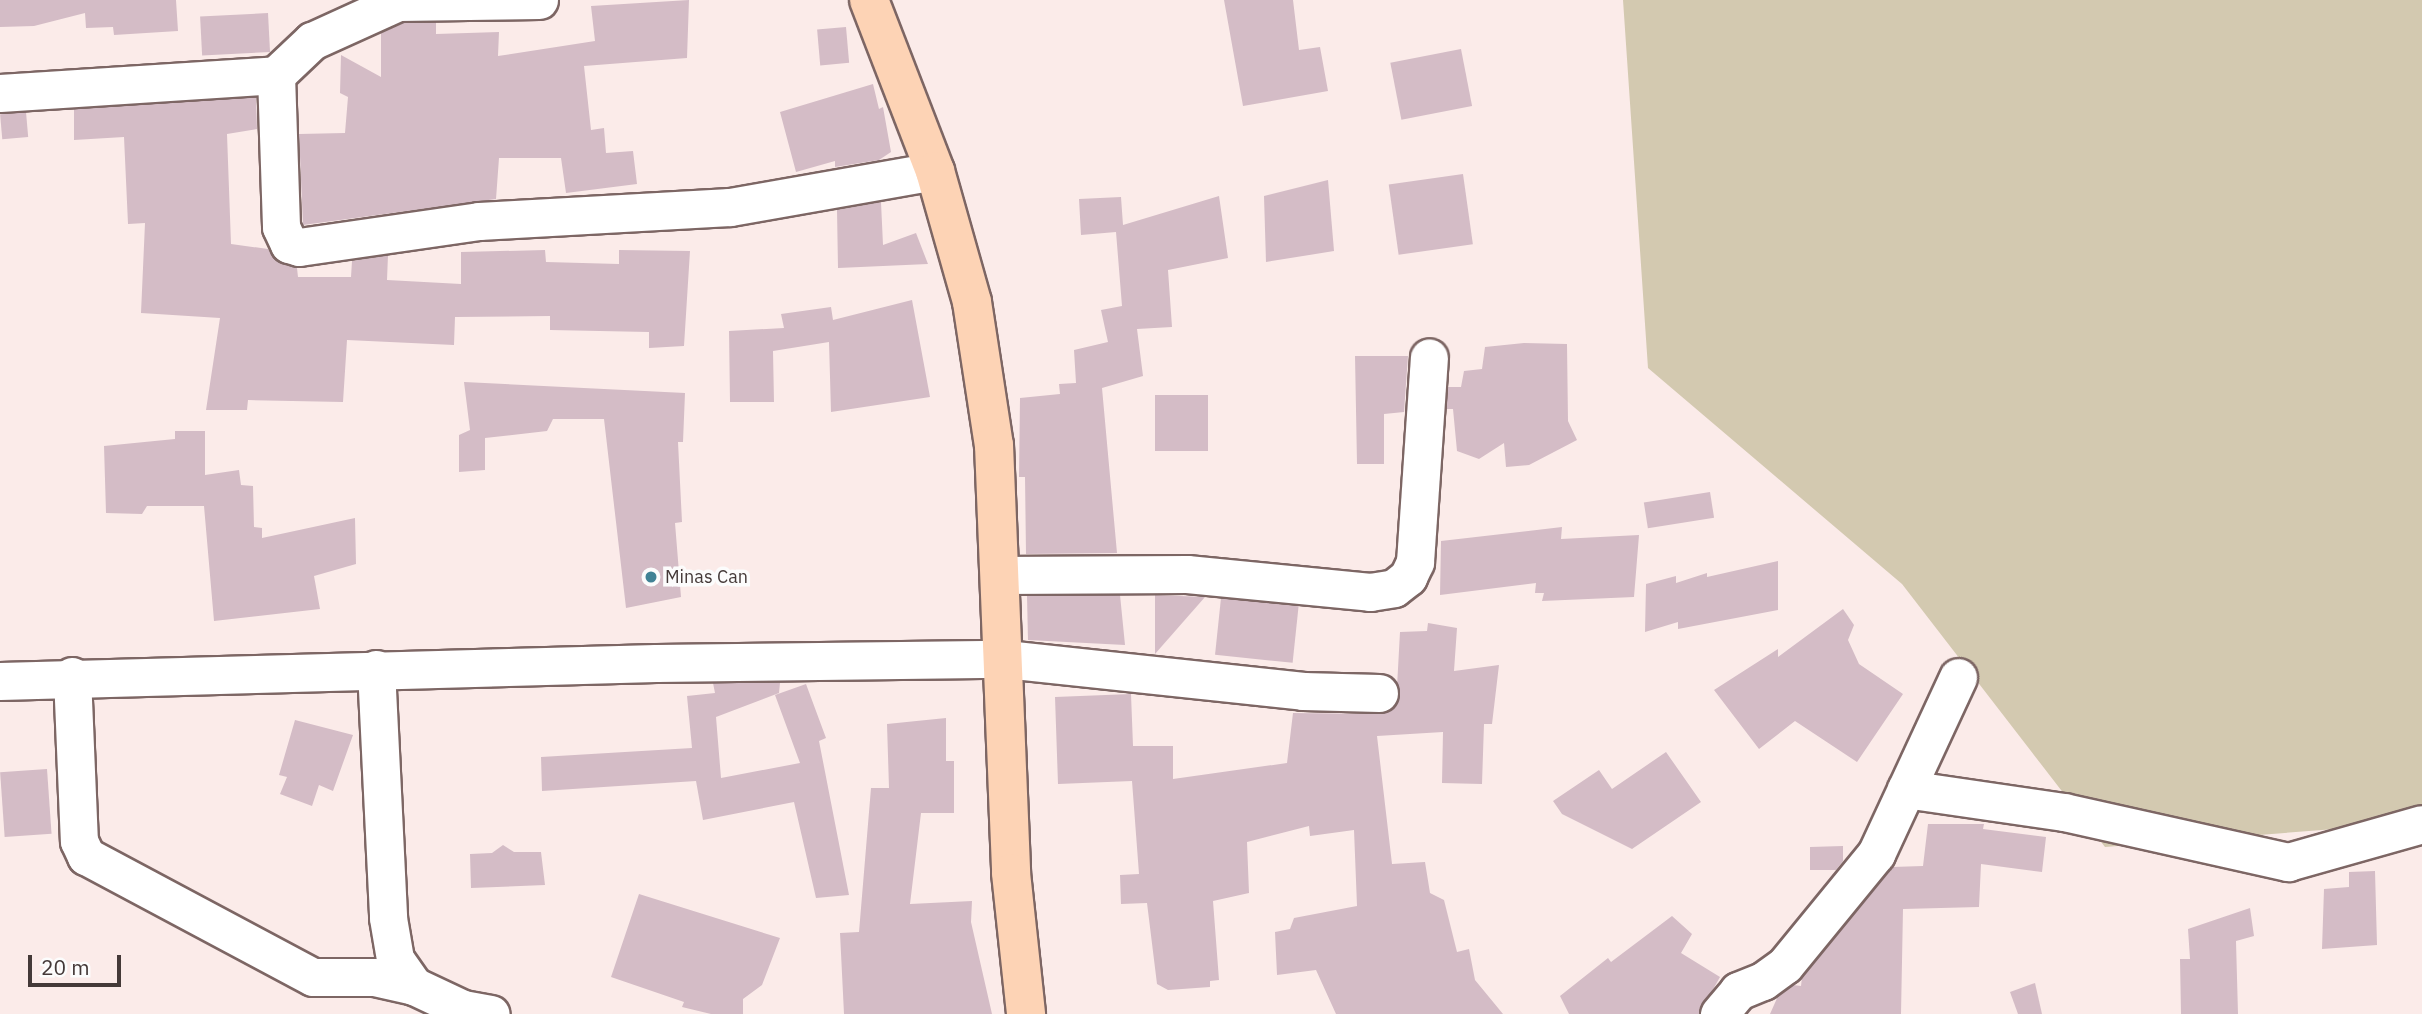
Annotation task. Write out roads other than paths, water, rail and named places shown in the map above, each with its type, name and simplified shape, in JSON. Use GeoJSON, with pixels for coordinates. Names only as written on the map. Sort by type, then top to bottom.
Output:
{"type":"FeatureCollection","features":[{"type":"Feature","properties":{"kind":"main road"},"geometry":{"type":"LineString","coordinates":[[869,0],[935,171],[974,315],[994,445],[1005,659],[1011,873],[1027,1014]]}},
{"type":"Feature","properties":{"kind":"street"},"geometry":{"type":"LineString","coordinates":[[0,93],[276,75],[312,41],[398,2],[539,0]]}},
{"type":"Feature","properties":{"kind":"street"},"geometry":{"type":"LineString","coordinates":[[276,75],[281,227],[289,244],[299,247],[479,221],[730,207],[935,171]]}},
{"type":"Feature","properties":{"kind":"street"},"geometry":{"type":"LineString","coordinates":[[1000,575],[1187,574],[1370,592],[1394,588],[1408,577],[1415,562],[1429,357]]}},
{"type":"Feature","properties":{"kind":"street"},"geometry":{"type":"LineString","coordinates":[[0,681],[72,676],[376,669],[1005,659],[1303,691],[1379,693]]}},
{"type":"Feature","properties":{"kind":"street"},"geometry":{"type":"LineString","coordinates":[[376,669],[388,918],[395,959],[415,986]]}},
{"type":"Feature","properties":{"kind":"street"},"geometry":{"type":"LineString","coordinates":[[72,676],[79,841],[86,856],[313,977],[374,977],[415,986],[472,1012]]}},
{"type":"Feature","properties":{"kind":"street"},"geometry":{"type":"LineString","coordinates":[[1719,1014],[1738,992],[1763,981],[1785,965],[1876,854],[1958,677]]}},
{"type":"Feature","properties":{"kind":"street"},"geometry":{"type":"LineString","coordinates":[[1906,789],[2064,812],[2288,862],[2422,824]]}},
{"type":"Feature","properties":{"kind":"place","name":"Minas Can"},"geometry":{"type":"Point","coordinates":[651,577]}}]}
